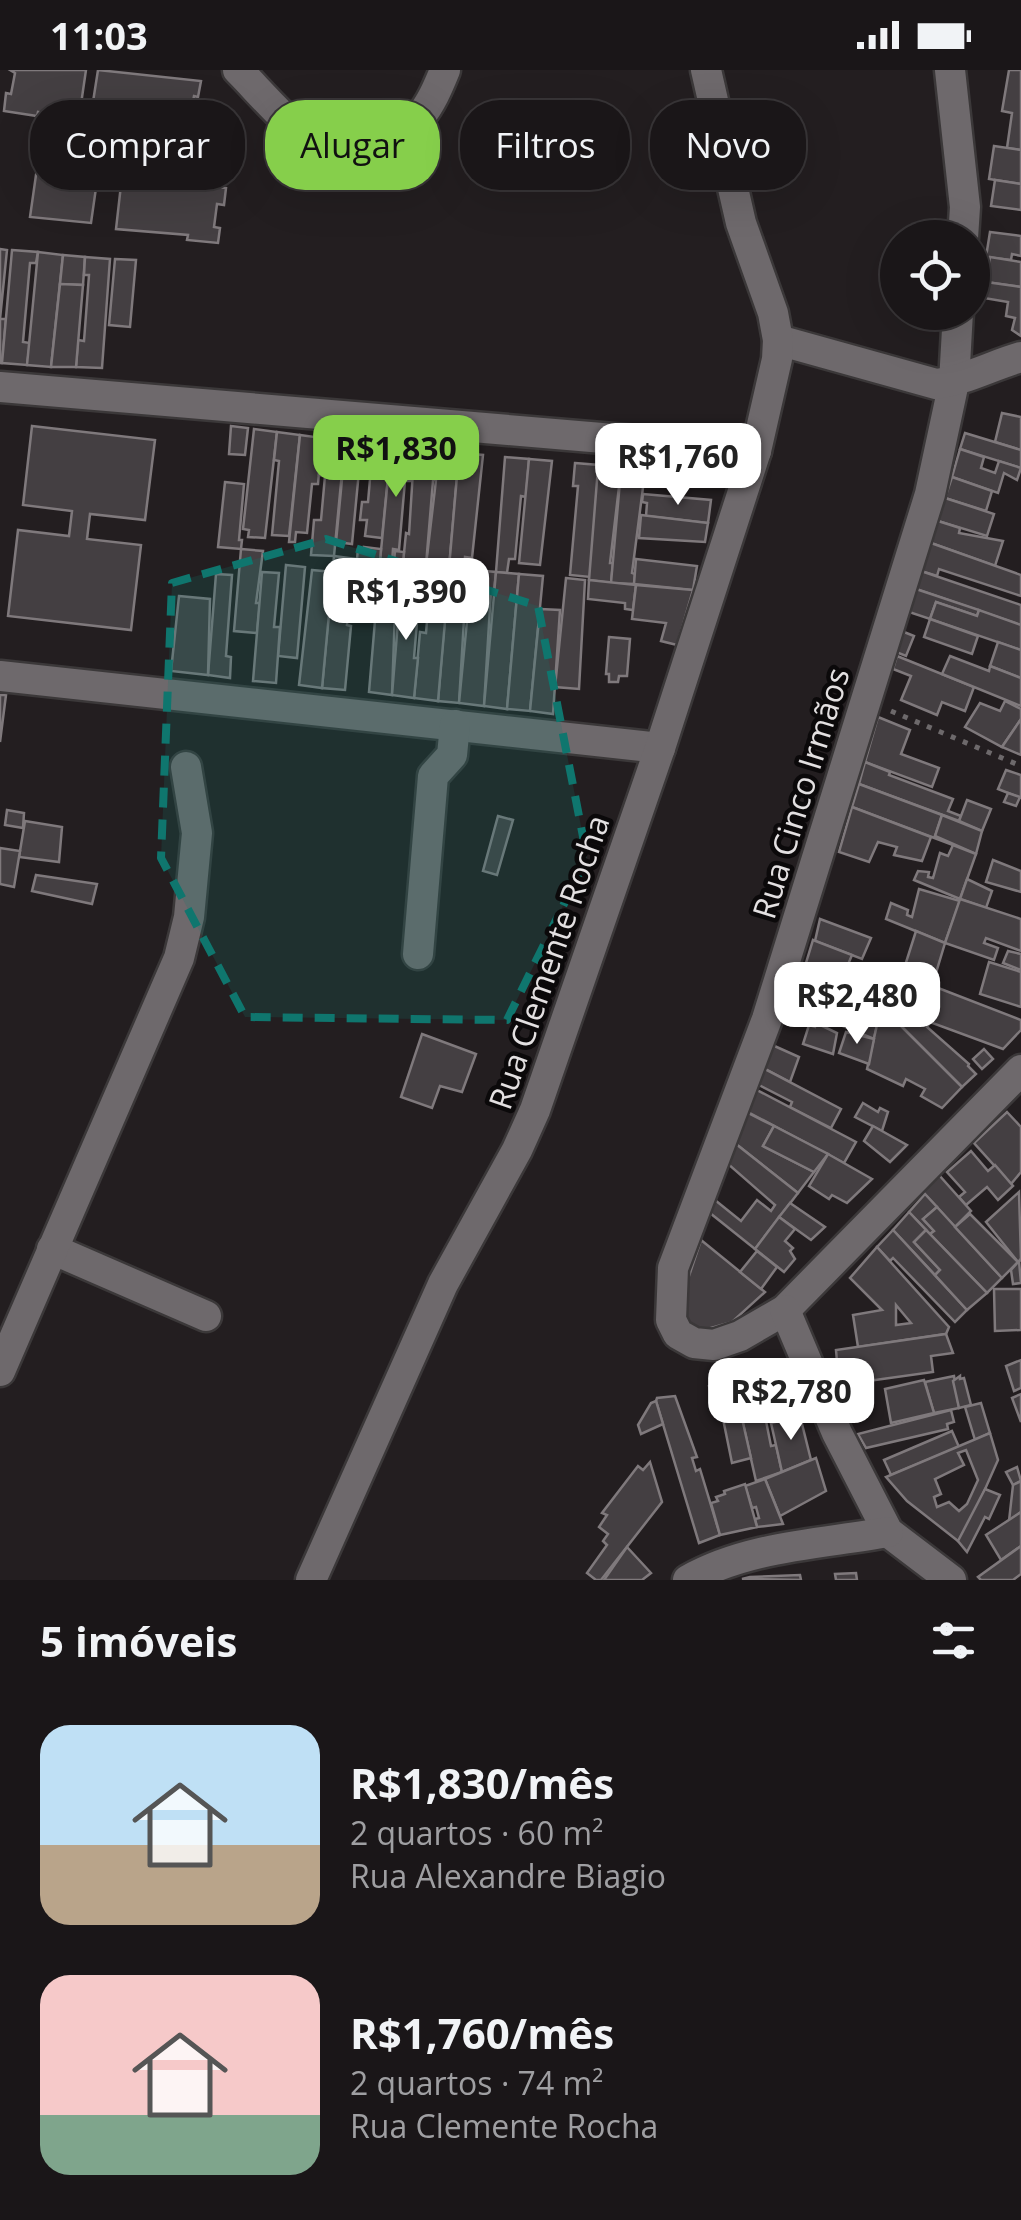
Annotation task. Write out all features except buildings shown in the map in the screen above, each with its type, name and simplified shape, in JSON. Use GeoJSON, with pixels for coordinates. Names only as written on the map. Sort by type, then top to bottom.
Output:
{"type":"FeatureCollection","features":[{"type":"Feature","properties":{"kind":"street"},"geometry":{"type":"LineString","coordinates":[[238,70],[308,138],[331,149],[362,149],[394,138],[417,122],[434,97],[445,70]]}},
{"type":"Feature","properties":{"kind":"street"},"geometry":{"type":"LineString","coordinates":[[706,70],[741,224],[778,340],[914,381],[936,384],[954,382],[1021,356]]}},
{"type":"Feature","properties":{"kind":"street"},"geometry":{"type":"LineString","coordinates":[[950,70],[964,220]]}},
{"type":"Feature","properties":{"kind":"street"},"geometry":{"type":"LineString","coordinates":[[964,220],[968,70]]}},
{"type":"Feature","properties":{"kind":"street","name":"Rua Cinco Irmãos"},"geometry":{"type":"LineString","coordinates":[[785,1310],[740,1336],[714,1345],[694,1343],[678,1334],[671,1320],[673,1268],[768,1019],[930,494],[954,382],[957,330]]}},
{"type":"Feature","properties":{"kind":"street","name":"Rua Clemente Rocha"},"geometry":{"type":"LineString","coordinates":[[311,1580],[443,1284],[518,1150],[535,1110],[660,748],[756,451],[778,340]]}},
{"type":"Feature","properties":{"kind":"street"},"geometry":{"type":"LineString","coordinates":[[0,387],[756,451]]}},
{"type":"Feature","properties":{"kind":"street"},"geometry":{"type":"LineString","coordinates":[[0,676],[660,748]]}},
{"type":"Feature","properties":{"kind":"street"},"geometry":{"type":"LineString","coordinates":[[418,954],[433,776],[452,754],[455,726]]}},
{"type":"Feature","properties":{"kind":"street"},"geometry":{"type":"LineString","coordinates":[[0,1372],[179,958],[189,917],[197,832],[186,767]]}},
{"type":"Feature","properties":{"kind":"street"},"geometry":{"type":"LineString","coordinates":[[951,1580],[888,1532],[837,1432],[785,1310],[1021,1070]]}},
{"type":"Feature","properties":{"kind":"street"},"geometry":{"type":"LineString","coordinates":[[52,1250],[206,1316]]}},
{"type":"Feature","properties":{"kind":"street"},"geometry":{"type":"LineString","coordinates":[[688,1580],[738,1557],[888,1532]]}},
{"type":"Feature","properties":{"kind":"path"},"geometry":{"type":"LineString","coordinates":[[865,700],[1021,766]]}},
{"type":"Feature","properties":{"kind":"highlighted area"},"geometry":{"type":"Polygon","coordinates":[[[326,539],[538,606],[587,857],[507,1020],[245,1017],[161,858],[172,583],[326,539]]]}}]}
